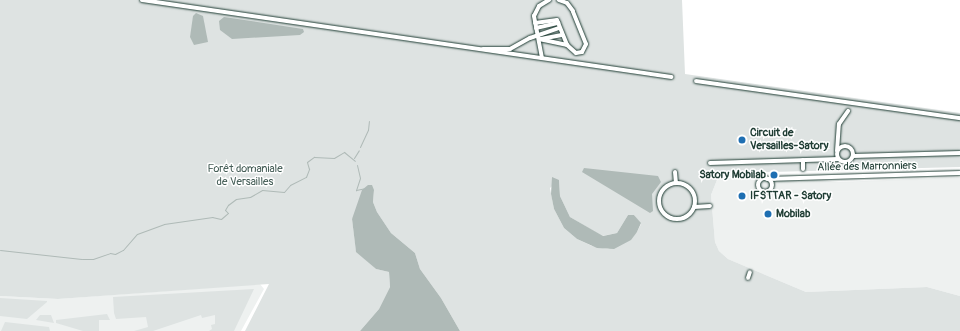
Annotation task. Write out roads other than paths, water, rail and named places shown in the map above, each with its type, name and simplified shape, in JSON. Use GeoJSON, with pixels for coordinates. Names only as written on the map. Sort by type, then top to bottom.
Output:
{"type":"FeatureCollection","features":[{"type":"Feature","properties":{"kind":"street"},"geometry":{"type":"LineString","coordinates":[[142,0],[671,77]]}},
{"type":"Feature","properties":{"kind":"street"},"geometry":{"type":"LineString","coordinates":[[542,58],[535,26],[537,8],[549,0]]}},
{"type":"Feature","properties":{"kind":"street"},"geometry":{"type":"LineString","coordinates":[[559,0],[570,6],[586,44],[580,53],[573,51],[567,45],[562,36],[559,25]]}},
{"type":"Feature","properties":{"kind":"street"},"geometry":{"type":"LineString","coordinates":[[480,49],[488,47],[510,49],[538,37],[559,25]]}},
{"type":"Feature","properties":{"kind":"street"},"geometry":{"type":"LineString","coordinates":[[535,26],[559,25]]}},
{"type":"Feature","properties":{"kind":"street"},"geometry":{"type":"LineString","coordinates":[[538,37],[562,36]]}},
{"type":"Feature","properties":{"kind":"street"},"geometry":{"type":"LineString","coordinates":[[538,37],[567,45]]}},
{"type":"Feature","properties":{"kind":"street"},"geometry":{"type":"LineString","coordinates":[[696,81],[960,118]]}},
{"type":"Feature","properties":{"kind":"street"},"geometry":{"type":"LineString","coordinates":[[838,159],[837,151],[839,124],[848,111]]}},
{"type":"Feature","properties":{"kind":"street"},"geometry":{"type":"LineString","coordinates":[[837,151],[846,146],[852,151],[853,156]]}},
{"type":"Feature","properties":{"kind":"street"},"geometry":{"type":"LineString","coordinates":[[845,162],[853,156],[960,153]]}},
{"type":"Feature","properties":{"kind":"street"},"geometry":{"type":"LineString","coordinates":[[710,163],[838,159],[845,162]]}},
{"type":"Feature","properties":{"kind":"street"},"geometry":{"type":"LineString","coordinates":[[803,160],[803,169]]}},
{"type":"Feature","properties":{"kind":"street"},"geometry":{"type":"LineString","coordinates":[[845,162],[845,168]]}},
{"type":"Feature","properties":{"kind":"street"},"geometry":{"type":"LineString","coordinates":[[675,172],[676,183]]}},
{"type":"Feature","properties":{"kind":"street","name":"Allée des Marronniers"},"geometry":{"type":"LineString","coordinates":[[767,178],[960,173]]}},
{"type":"Feature","properties":{"kind":"street"},"geometry":{"type":"LineString","coordinates":[[772,182],[767,178],[760,181],[761,190],[769,190],[775,178]]}},
{"type":"Feature","properties":{"kind":"street"},"geometry":{"type":"LineString","coordinates":[[676,183],[690,188],[695,200],[694,207],[688,216],[677,219],[662,211],[660,195],[667,186],[676,183]]}},
{"type":"Feature","properties":{"kind":"street"},"geometry":{"type":"LineString","coordinates":[[694,207],[710,206]]}},
{"type":"Feature","properties":{"kind":"street"},"geometry":{"type":"LineString","coordinates":[[748,278],[750,272]]}},
{"type":"Feature","properties":{"kind":"waterway"},"geometry":{"type":"LineString","coordinates":[[360,147],[368,130],[369,121]]}},
{"type":"Feature","properties":{"kind":"waterway"},"geometry":{"type":"LineString","coordinates":[[354,158],[359,150]]}},
{"type":"Feature","properties":{"kind":"waterway"},"geometry":{"type":"LineString","coordinates":[[0,250],[82,259],[93,259],[110,253],[115,254],[123,250],[137,234],[164,224],[212,217],[221,219],[228,213],[225,210],[228,205],[236,199],[250,197],[262,190],[284,192],[290,185],[306,177],[309,169],[307,162],[314,157],[334,158],[344,152],[355,161]]}},
{"type":"Feature","properties":{"kind":"waterway"},"geometry":{"type":"LineString","coordinates":[[357,165],[360,178],[356,190],[366,188]]}},
{"type":"Feature","properties":{"kind":"place","name":"Circuit de Versailles-Satory"},"geometry":{"type":"Point","coordinates":[742,140]}},
{"type":"Feature","properties":{"kind":"place","name":"Satory Mobilab"},"geometry":{"type":"Point","coordinates":[774,175]}},
{"type":"Feature","properties":{"kind":"place","name":"IFSTTAR - Satory"},"geometry":{"type":"Point","coordinates":[742,196]}},
{"type":"Feature","properties":{"kind":"place","name":"Mobilab"},"geometry":{"type":"Point","coordinates":[768,214]}},
{"type":"Feature","properties":{"kind":"park label","name":"Forêt domaniale de Versailles"},"geometry":{"type":"Point","coordinates":[245,176]}}]}
